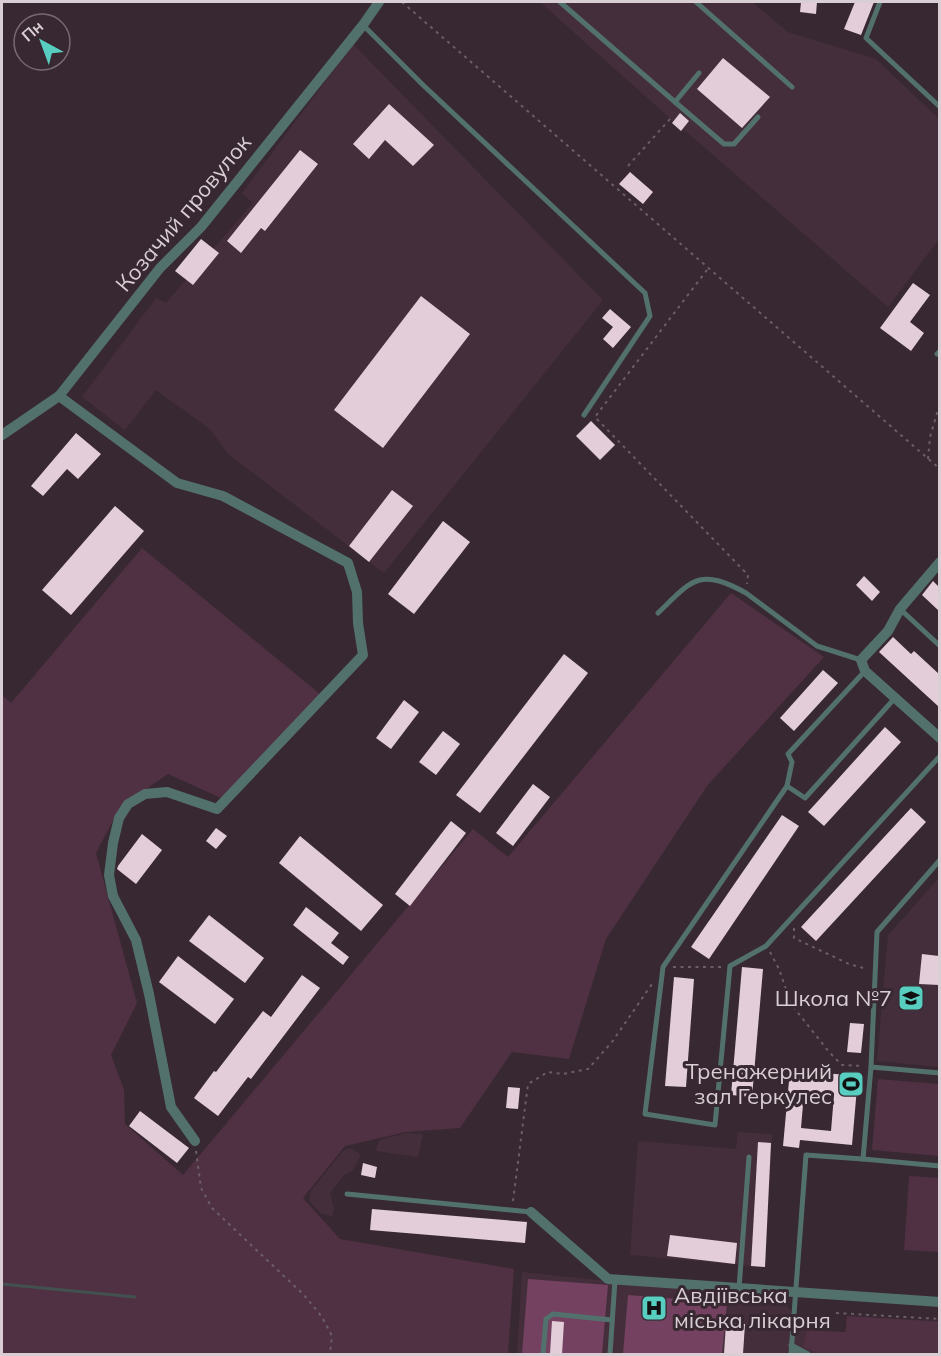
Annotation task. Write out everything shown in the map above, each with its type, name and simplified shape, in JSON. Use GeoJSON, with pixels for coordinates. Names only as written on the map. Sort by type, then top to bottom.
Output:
{"type":"FeatureCollection","features":[{"type":"Feature","properties":{"kind":"street","name":"Козачий провулок"},"geometry":{"type":"LineString","coordinates":[[2,435],[59,396],[160,268],[201,227],[380,2]]}},
{"type":"Feature","properties":{"kind":"street"},"geometry":{"type":"LineString","coordinates":[[59,396],[177,483],[223,496],[348,563],[357,592],[358,623],[363,655],[217,809],[167,792],[145,794],[128,804],[119,818],[109,875],[113,896],[136,940],[171,1107],[195,1141]]}},
{"type":"Feature","properties":{"kind":"street"},"geometry":{"type":"LineString","coordinates":[[939,562],[900,609],[888,631],[863,666],[939,738]]}},
{"type":"Feature","properties":{"kind":"street"},"geometry":{"type":"LineString","coordinates":[[531,1212],[608,1279],[939,1302]]}},
{"type":"Feature","properties":{"kind":"lane"},"geometry":{"type":"LineString","coordinates":[[560,2],[724,144],[734,144],[758,117]]}},
{"type":"Feature","properties":{"kind":"lane"},"geometry":{"type":"LineString","coordinates":[[696,2],[792,87]]}},
{"type":"Feature","properties":{"kind":"lane"},"geometry":{"type":"LineString","coordinates":[[880,2],[866,38],[939,107]]}},
{"type":"Feature","properties":{"kind":"lane"},"geometry":{"type":"LineString","coordinates":[[363,24],[423,85],[645,293],[650,316],[584,415]]}},
{"type":"Feature","properties":{"kind":"lane"},"geometry":{"type":"LineString","coordinates":[[675,102],[699,73]]}},
{"type":"Feature","properties":{"kind":"lane"},"geometry":{"type":"LineString","coordinates":[[658,614],[686,586],[697,580],[712,578],[746,593],[817,646],[863,666],[788,754],[792,762],[787,786],[663,967],[645,1114],[715,1125],[730,966],[766,946],[939,756]]}},
{"type":"Feature","properties":{"kind":"lane"},"geometry":{"type":"LineString","coordinates":[[900,609],[939,646]]}},
{"type":"Feature","properties":{"kind":"lane"},"geometry":{"type":"LineString","coordinates":[[787,786],[805,798],[895,698]]}},
{"type":"Feature","properties":{"kind":"lane"},"geometry":{"type":"LineString","coordinates":[[863,1159],[871,1067],[877,932],[939,860]]}},
{"type":"Feature","properties":{"kind":"lane"},"geometry":{"type":"LineString","coordinates":[[871,1067],[939,1073]]}},
{"type":"Feature","properties":{"kind":"lane"},"geometry":{"type":"LineString","coordinates":[[791,1354],[806,1155],[939,1166]]}},
{"type":"Feature","properties":{"kind":"lane"},"geometry":{"type":"LineString","coordinates":[[739,1288],[749,1157]]}},
{"type":"Feature","properties":{"kind":"lane"},"geometry":{"type":"LineString","coordinates":[[347,1194],[531,1212]]}},
{"type":"Feature","properties":{"kind":"lane"},"geometry":{"type":"LineString","coordinates":[[610,1354],[615,1280]]}},
{"type":"Feature","properties":{"kind":"lane"},"geometry":{"type":"LineString","coordinates":[[543,1354],[546,1319],[553,1314],[612,1320]]}},
{"type":"Feature","properties":{"kind":"lane"},"geometry":{"type":"LineString","coordinates":[[792,1345],[798,1354]]}},
{"type":"Feature","properties":{"kind":"lane"},"geometry":{"type":"LineString","coordinates":[[792,1345],[808,1354]]}},
{"type":"Feature","properties":{"kind":"path"},"geometry":{"type":"LineString","coordinates":[[402,2],[939,469]]}},
{"type":"Feature","properties":{"kind":"path"},"geometry":{"type":"LineString","coordinates":[[628,166],[670,119]]}},
{"type":"Feature","properties":{"kind":"path"},"geometry":{"type":"LineString","coordinates":[[708,269],[595,417],[748,575],[746,593]]}},
{"type":"Feature","properties":{"kind":"path"},"geometry":{"type":"LineString","coordinates":[[928,459],[930,437],[939,403]]}},
{"type":"Feature","properties":{"kind":"path"},"geometry":{"type":"LineString","coordinates":[[788,922],[795,929],[794,938],[849,964],[875,971]]}},
{"type":"Feature","properties":{"kind":"path"},"geometry":{"type":"LineString","coordinates":[[766,946],[779,969],[791,1004],[829,1052],[842,1065],[871,1067]]}},
{"type":"Feature","properties":{"kind":"path"},"geometry":{"type":"LineString","coordinates":[[512,1210],[528,1084],[548,1072],[563,1074],[588,1069],[612,1042],[663,967],[730,966]]}},
{"type":"Feature","properties":{"kind":"path"},"geometry":{"type":"LineString","coordinates":[[195,1141],[201,1188],[212,1208],[303,1295],[322,1317],[332,1336],[330,1354]]}},
{"type":"Feature","properties":{"kind":"path"},"geometry":{"type":"LineString","coordinates":[[836,1313],[939,1319]]}},
{"type":"Feature","properties":{"kind":"shaded area"},"geometry":{"type":"Polygon","coordinates":[[[540,2],[752,2],[788,32],[876,59],[939,119],[939,239],[888,307],[683,129],[681,131],[672,123],[673,121],[540,2]]]}},
{"type":"Feature","properties":{"kind":"shaded area"},"geometry":{"type":"Polygon","coordinates":[[[353,44],[603,300],[384,573],[227,453],[210,429],[156,390],[125,430],[82,397],[156,298],[166,303],[253,203],[242,193],[353,44]]]}},
{"type":"Feature","properties":{"kind":"shaded area"},"geometry":{"type":"Polygon","coordinates":[[[142,548],[320,694],[221,798],[168,774],[120,807],[96,853],[137,1003],[111,1055],[124,1090],[125,1124],[183,1175],[473,829],[508,857],[731,593],[824,657],[707,786],[606,939],[569,1059],[512,1052],[460,1128],[406,1132],[345,1146],[303,1198],[340,1239],[514,1269],[508,1354],[2,1354],[2,695],[11,703],[142,548]]]}},
{"type":"Feature","properties":{"kind":"shaded area","name":"Школа №7"},"geometry":{"type":"Polygon","coordinates":[[[939,878],[939,1067],[877,1061],[888,935],[939,878]]]}},
{"type":"Feature","properties":{"kind":"shaded area"},"geometry":{"type":"Polygon","coordinates":[[[878,1079],[939,1084],[939,1156],[872,1150],[878,1079]]]}},
{"type":"Feature","properties":{"kind":"shaded area"},"geometry":{"type":"Polygon","coordinates":[[[738,1132],[772,1134],[765,1267],[630,1255],[638,1141],[736,1149],[738,1132]]]}},
{"type":"Feature","properties":{"kind":"shaded area"},"geometry":{"type":"Polygon","coordinates":[[[407,1133],[423,1134],[418,1157],[376,1151],[379,1140],[407,1133]]]}},
{"type":"Feature","properties":{"kind":"shaded area"},"geometry":{"type":"Polygon","coordinates":[[[350,1148],[361,1154],[353,1170],[344,1175],[330,1193],[334,1208],[332,1216],[321,1214],[309,1201],[311,1191],[343,1151],[350,1148]]]}},
{"type":"Feature","properties":{"kind":"shaded area"},"geometry":{"type":"Polygon","coordinates":[[[909,1176],[939,1178],[939,1252],[904,1250],[909,1176]]]}},
{"type":"Feature","properties":{"kind":"shaded area","name":"Авдіївська міська лікарня"},"geometry":{"type":"Polygon","coordinates":[[[522,1272],[784,1300],[802,1330],[845,1333],[847,1316],[939,1321],[939,1354],[517,1354],[522,1272]]]}},
{"type":"Feature","properties":{"kind":"shaded area"},"geometry":{"type":"Polygon","coordinates":[[[528,1279],[608,1285],[602,1354],[522,1354],[528,1279]]]}},
{"type":"Feature","properties":{"kind":"shaded area"},"geometry":{"type":"Polygon","coordinates":[[[628,1295],[727,1303],[722,1354],[623,1354],[628,1295]]]}},
{"type":"Feature","properties":{"kind":"shaded area"},"geometry":{"type":"Polygon","coordinates":[[[847,1316],[939,1322],[939,1354],[820,1354],[803,1347],[807,1330],[846,1332],[847,1316]]]}},
{"type":"Feature","properties":{"kind":"building"},"geometry":{"type":"Polygon","coordinates":[[[801,2],[817,2],[816,14],[800,12],[801,2]]]}},
{"type":"Feature","properties":{"kind":"building"},"geometry":{"type":"Polygon","coordinates":[[[855,2],[874,2],[861,35],[844,29],[855,2]]]}},
{"type":"Feature","properties":{"kind":"building"},"geometry":{"type":"Polygon","coordinates":[[[723,58],[770,97],[742,128],[697,89],[723,58]]]}},
{"type":"Feature","properties":{"kind":"building"},"geometry":{"type":"Polygon","coordinates":[[[389,104],[434,145],[413,166],[385,140],[369,159],[353,144],[389,104]]]}},
{"type":"Feature","properties":{"kind":"building"},"geometry":{"type":"Polygon","coordinates":[[[680,113],[689,121],[681,131],[672,123],[680,113]]]}},
{"type":"Feature","properties":{"kind":"building"},"geometry":{"type":"Polygon","coordinates":[[[300,150],[318,164],[265,231],[261,228],[241,253],[227,241],[300,150]]]}},
{"type":"Feature","properties":{"kind":"building"},"geometry":{"type":"Polygon","coordinates":[[[630,172],[653,192],[643,204],[619,184],[630,172]]]}},
{"type":"Feature","properties":{"kind":"building"},"geometry":{"type":"Polygon","coordinates":[[[201,239],[219,253],[193,285],[175,271],[201,239]]]}},
{"type":"Feature","properties":{"kind":"building"},"geometry":{"type":"Polygon","coordinates":[[[913,283],[930,295],[910,322],[924,333],[911,351],[880,328],[913,283]]]}},
{"type":"Feature","properties":{"kind":"building"},"geometry":{"type":"Polygon","coordinates":[[[421,296],[470,334],[383,448],[334,410],[421,296]]]}},
{"type":"Feature","properties":{"kind":"building"},"geometry":{"type":"Polygon","coordinates":[[[610,309],[631,327],[613,348],[603,339],[613,327],[602,318],[610,309]]]}},
{"type":"Feature","properties":{"kind":"building"},"geometry":{"type":"Polygon","coordinates":[[[591,421],[615,445],[600,460],[576,436],[591,421]]]}},
{"type":"Feature","properties":{"kind":"building"},"geometry":{"type":"Polygon","coordinates":[[[76,433],[101,454],[78,479],[67,469],[43,496],[31,486],[76,433]]]}},
{"type":"Feature","properties":{"kind":"building"},"geometry":{"type":"Polygon","coordinates":[[[392,490],[413,506],[369,562],[349,546],[392,490]]]}},
{"type":"Feature","properties":{"kind":"building"},"geometry":{"type":"Polygon","coordinates":[[[115,506],[144,531],[71,615],[42,590],[115,506]]]}},
{"type":"Feature","properties":{"kind":"building"},"geometry":{"type":"Polygon","coordinates":[[[443,521],[470,542],[414,614],[388,594],[443,521]]]}},
{"type":"Feature","properties":{"kind":"building"},"geometry":{"type":"Polygon","coordinates":[[[864,576],[880,592],[872,601],[856,585],[864,576]]]}},
{"type":"Feature","properties":{"kind":"building"},"geometry":{"type":"Polygon","coordinates":[[[933,581],[939,587],[939,611],[922,595],[933,581]]]}},
{"type":"Feature","properties":{"kind":"building"},"geometry":{"type":"Polygon","coordinates":[[[893,637],[911,654],[914,651],[939,674],[939,707],[879,652],[893,637]]]}},
{"type":"Feature","properties":{"kind":"building"},"geometry":{"type":"Polygon","coordinates":[[[564,654],[588,673],[480,813],[456,795],[564,654]]]}},
{"type":"Feature","properties":{"kind":"building"},"geometry":{"type":"Polygon","coordinates":[[[823,670],[838,683],[794,731],[780,718],[823,670]]]}},
{"type":"Feature","properties":{"kind":"building"},"geometry":{"type":"Polygon","coordinates":[[[404,700],[419,712],[391,749],[376,738],[404,700]]]}},
{"type":"Feature","properties":{"kind":"building"},"geometry":{"type":"Polygon","coordinates":[[[885,727],[901,742],[824,826],[808,812],[885,727]]]}},
{"type":"Feature","properties":{"kind":"building"},"geometry":{"type":"Polygon","coordinates":[[[443,731],[460,744],[436,775],[419,762],[443,731]]]}},
{"type":"Feature","properties":{"kind":"building"},"geometry":{"type":"Polygon","coordinates":[[[533,784],[550,797],[513,846],[496,833],[533,784]]]}},
{"type":"Feature","properties":{"kind":"building"},"geometry":{"type":"Polygon","coordinates":[[[911,808],[926,822],[816,941],[801,927],[911,808]]]}},
{"type":"Feature","properties":{"kind":"building"},"geometry":{"type":"Polygon","coordinates":[[[782,815],[799,826],[709,959],[691,947],[782,815]]]}},
{"type":"Feature","properties":{"kind":"building"},"geometry":{"type":"Polygon","coordinates":[[[451,821],[466,833],[410,906],[395,894],[451,821]]]}},
{"type":"Feature","properties":{"kind":"building"},"geometry":{"type":"Polygon","coordinates":[[[216,828],[227,836],[216,849],[206,841],[216,828]]]}},
{"type":"Feature","properties":{"kind":"building"},"geometry":{"type":"Polygon","coordinates":[[[142,834],[162,850],[136,884],[117,869],[142,834]]]}},
{"type":"Feature","properties":{"kind":"building"},"geometry":{"type":"Polygon","coordinates":[[[300,836],[383,905],[361,931],[279,863],[300,836]]]}},
{"type":"Feature","properties":{"kind":"building"},"geometry":{"type":"Polygon","coordinates":[[[306,907],[339,933],[331,943],[349,957],[343,965],[293,925],[306,907]]]}},
{"type":"Feature","properties":{"kind":"building"},"geometry":{"type":"Polygon","coordinates":[[[209,915],[264,958],[245,983],[189,941],[209,915]]]}},
{"type":"Feature","properties":{"kind":"building","name":"Школа №7"},"geometry":{"type":"Polygon","coordinates":[[[922,954],[939,956],[939,985],[919,984],[922,954]]]}},
{"type":"Feature","properties":{"kind":"building"},"geometry":{"type":"Polygon","coordinates":[[[178,956],[234,999],[215,1024],[159,982],[178,956]]]}},
{"type":"Feature","properties":{"kind":"building"},"geometry":{"type":"Polygon","coordinates":[[[742,967],[763,969],[752,1097],[731,1095],[742,967]]]}},
{"type":"Feature","properties":{"kind":"building"},"geometry":{"type":"Polygon","coordinates":[[[302,975],[320,988],[251,1079],[248,1077],[218,1116],[194,1098],[263,1011],[271,1017],[302,975]]]}},
{"type":"Feature","properties":{"kind":"building"},"geometry":{"type":"Polygon","coordinates":[[[674,977],[694,979],[686,1087],[665,1086],[674,977]]]}},
{"type":"Feature","properties":{"kind":"building"},"geometry":{"type":"Polygon","coordinates":[[[850,1023],[864,1024],[861,1053],[847,1052],[850,1023]]]}},
{"type":"Feature","properties":{"kind":"building"},"geometry":{"type":"Polygon","coordinates":[[[790,1070],[858,1076],[852,1145],[800,1140],[799,1148],[783,1146],[790,1070]],[[804,1093],[801,1128],[831,1131],[834,1095],[804,1093]]]}},
{"type":"Feature","properties":{"kind":"building"},"geometry":{"type":"Polygon","coordinates":[[[508,1087],[520,1088],[518,1109],[506,1108],[508,1087]]]}},
{"type":"Feature","properties":{"kind":"building"},"geometry":{"type":"Polygon","coordinates":[[[140,1111],[189,1148],[177,1163],[129,1126],[140,1111]]]}},
{"type":"Feature","properties":{"kind":"building"},"geometry":{"type":"Polygon","coordinates":[[[758,1142],[771,1143],[765,1267],[751,1266],[758,1142]]]}},
{"type":"Feature","properties":{"kind":"building"},"geometry":{"type":"Polygon","coordinates":[[[363,1163],[377,1167],[375,1178],[361,1175],[363,1163]]]}},
{"type":"Feature","properties":{"kind":"building"},"geometry":{"type":"Polygon","coordinates":[[[372,1209],[527,1222],[525,1243],[370,1230],[372,1209]]]}},
{"type":"Feature","properties":{"kind":"building"},"geometry":{"type":"Polygon","coordinates":[[[670,1235],[737,1243],[735,1264],[667,1256],[670,1235]]]}},
{"type":"Feature","properties":{"kind":"building"},"geometry":{"type":"Polygon","coordinates":[[[552,1321],[564,1322],[562,1354],[550,1354],[552,1321]]]}},
{"type":"Feature","properties":{"kind":"building"},"geometry":{"type":"Polygon","coordinates":[[[726,1323],[745,1324],[743,1354],[724,1354],[726,1323]]]}},
{"type":"Feature","properties":{"kind":"waterway"},"geometry":{"type":"LineString","coordinates":[[2,1284],[135,1297]]}},
{"type":"Feature","properties":{"kind":"place","name":"Школа №7"},"geometry":{"type":"Point","coordinates":[911,998]}},
{"type":"Feature","properties":{"kind":"place","name":"Тренажерний зал Геркулес"},"geometry":{"type":"Point","coordinates":[851,1084]}},
{"type":"Feature","properties":{"kind":"place","name":"Авдіївська міська лікарня"},"geometry":{"type":"Point","coordinates":[654,1308]}}]}
